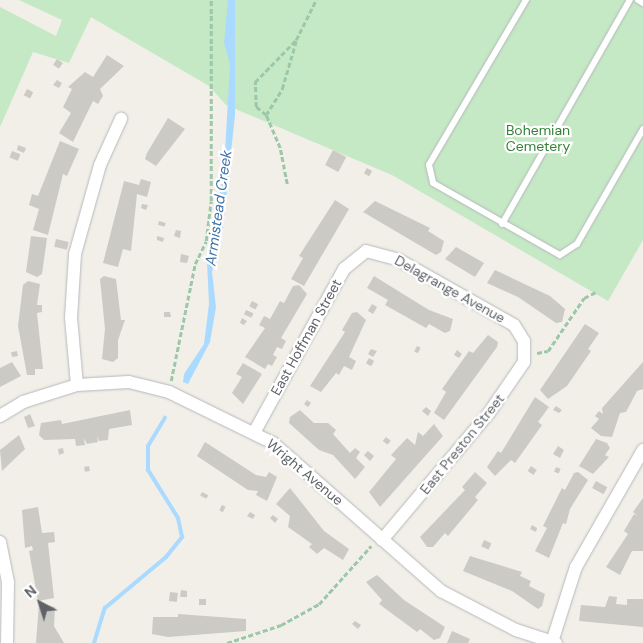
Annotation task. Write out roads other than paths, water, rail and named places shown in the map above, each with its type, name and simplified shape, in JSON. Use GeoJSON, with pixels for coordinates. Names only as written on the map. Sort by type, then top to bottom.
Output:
{"type":"FeatureCollection","features":[{"type":"Feature","properties":{"kind":"street"},"geometry":{"type":"LineString","coordinates":[[77,384],[71,318],[75,254],[100,165],[121,119]]}},
{"type":"Feature","properties":{"kind":"street","name":"Delagrange Avenue"},"geometry":{"type":"LineString","coordinates":[[366,251],[387,254],[494,313],[514,325],[524,341]]}},
{"type":"Feature","properties":{"kind":"street","name":"East Hoffman Street"},"geometry":{"type":"LineString","coordinates":[[255,431],[344,270],[366,251]]}},
{"type":"Feature","properties":{"kind":"street","name":"East Preston Street"},"geometry":{"type":"LineString","coordinates":[[380,538],[489,413],[524,362],[524,341]]}},
{"type":"Feature","properties":{"kind":"street","name":"Wright Avenue"},"geometry":{"type":"LineString","coordinates":[[0,416],[23,402],[77,384],[129,382],[169,392],[255,431],[295,460],[380,538],[461,603],[554,643]]}},
{"type":"Feature","properties":{"kind":"street"},"geometry":{"type":"LineString","coordinates":[[554,643],[583,552],[643,450]]}},
{"type":"Feature","properties":{"kind":"street"},"geometry":{"type":"LineString","coordinates":[[0,542],[8,582],[7,643]]}},
{"type":"Feature","properties":{"kind":"lane"},"geometry":{"type":"LineString","coordinates":[[526,0],[429,165],[433,183],[553,253],[571,250],[643,129]]}},
{"type":"Feature","properties":{"kind":"lane"},"geometry":{"type":"LineString","coordinates":[[502,224],[630,0]]}},
{"type":"Feature","properties":{"kind":"lane"},"geometry":{"type":"LineString","coordinates":[[638,0],[643,3]]}},
{"type":"Feature","properties":{"kind":"water"},"geometry":{"type":"Polygon","coordinates":[[[228,0],[235,0],[235,115],[223,227],[212,272],[216,307],[210,342],[188,384],[183,382],[184,374],[204,344],[209,304],[207,261],[224,170],[230,64],[224,43],[228,0]]]}},
{"type":"Feature","properties":{"kind":"waterway","name":"Armistead Creek"},"geometry":{"type":"LineString","coordinates":[[94,643],[105,608],[166,557],[182,537],[178,518],[148,470],[148,446],[165,418]]}},
{"type":"Feature","properties":{"kind":"park label","name":"Bohemian Cemetery"},"geometry":{"type":"Point","coordinates":[538,138]}}]}
